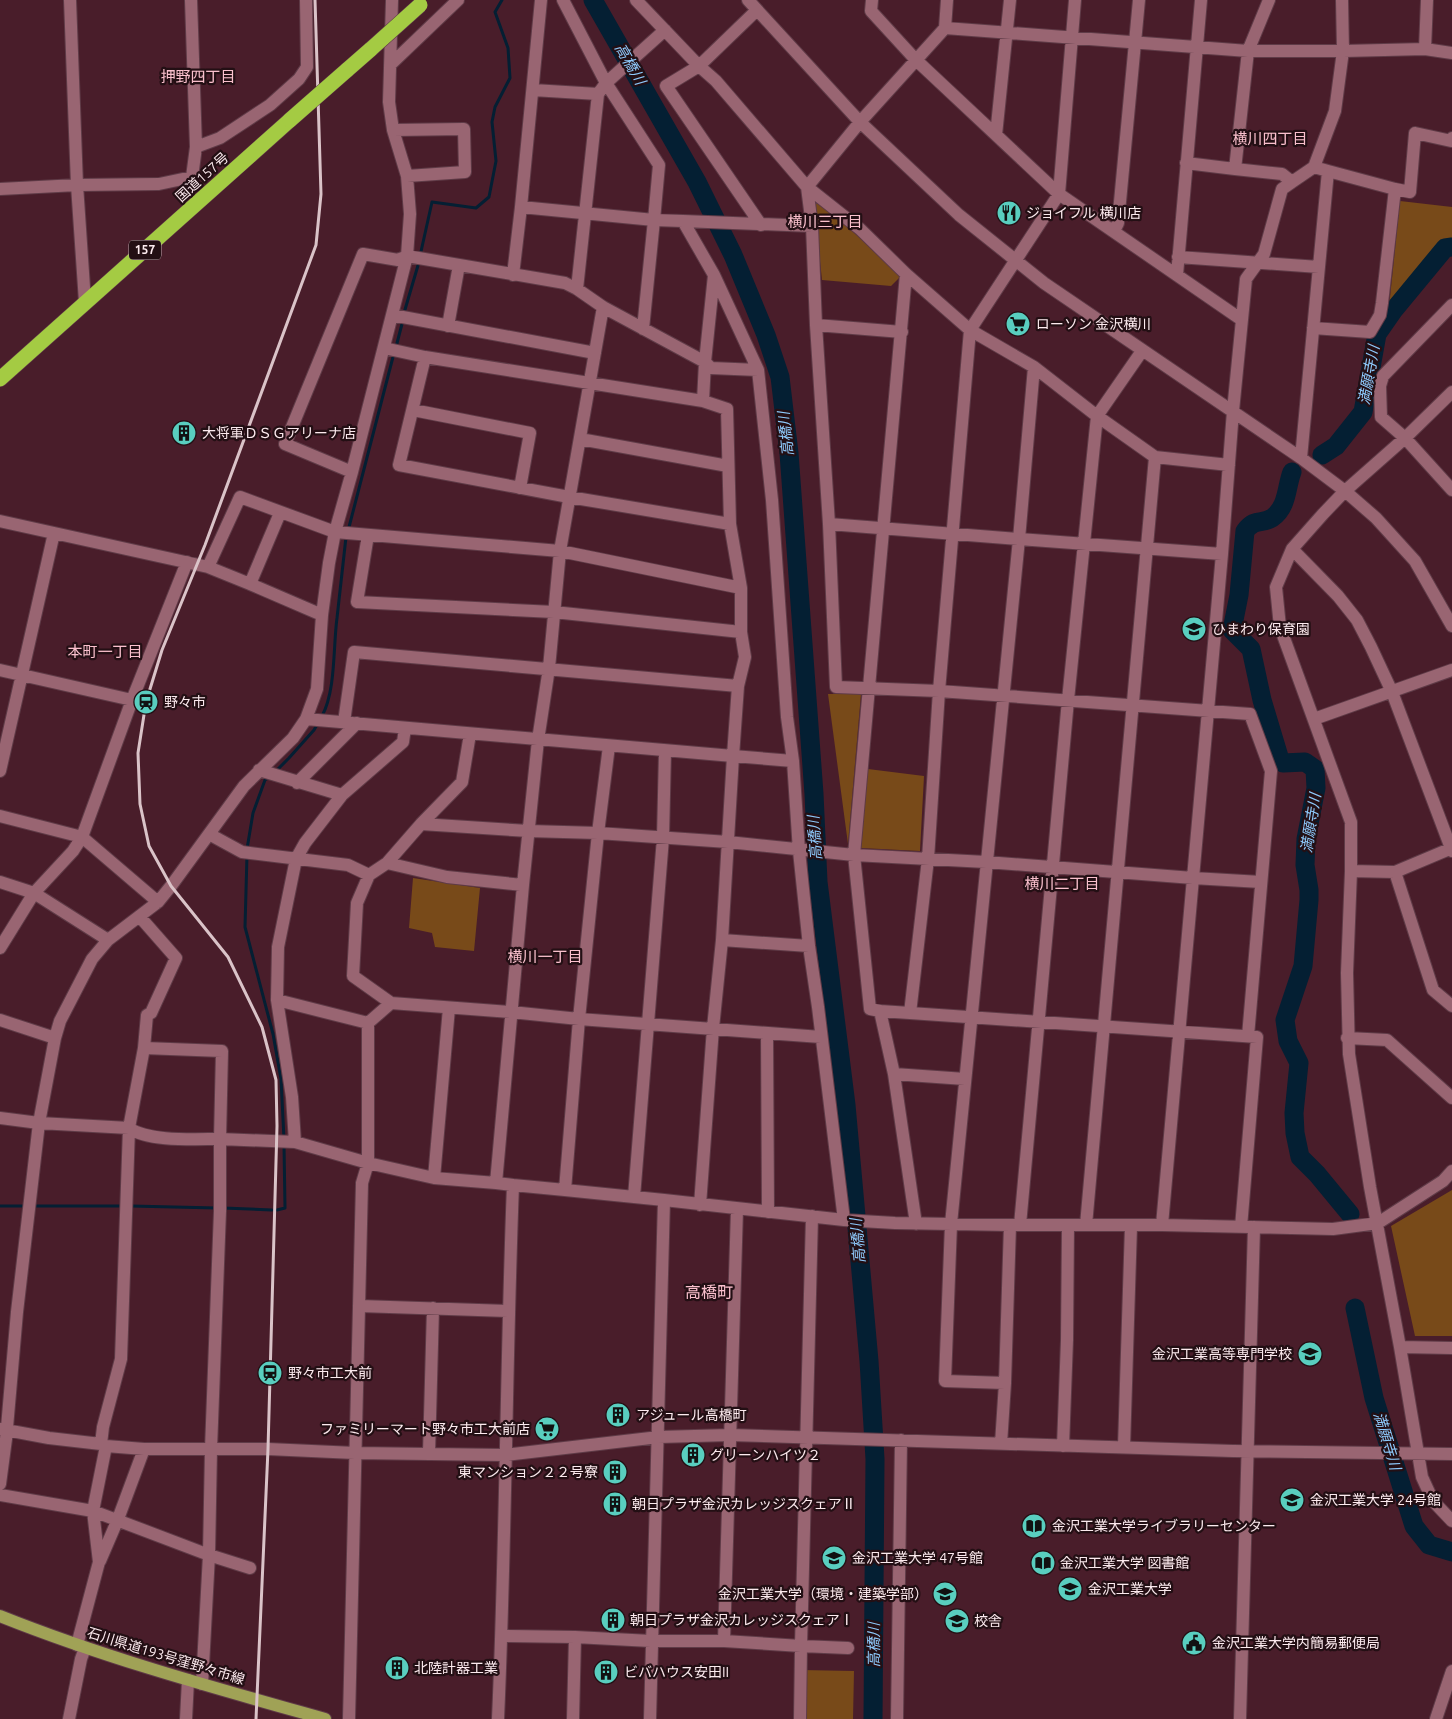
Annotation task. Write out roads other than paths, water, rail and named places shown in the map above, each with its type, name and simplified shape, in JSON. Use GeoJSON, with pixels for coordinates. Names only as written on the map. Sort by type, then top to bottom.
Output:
{"type":"FeatureCollection","features":[{"type":"Feature","properties":{"kind":"highway","name":"国道157号"},"geometry":{"type":"LineString","coordinates":[[0,379],[423,3]]}},
{"type":"Feature","properties":{"kind":"main road","name":"石川県道193号窪野々市線"},"geometry":{"type":"LineString","coordinates":[[0,1616],[81,1647],[325,1719]]}},
{"type":"Feature","properties":{"kind":"street"},"geometry":{"type":"LineString","coordinates":[[70,0],[77,185],[85,302]]}},
{"type":"Feature","properties":{"kind":"street"},"geometry":{"type":"LineString","coordinates":[[0,189],[77,185],[159,184],[192,177],[196,147],[191,0]]}},
{"type":"Feature","properties":{"kind":"street"},"geometry":{"type":"LineString","coordinates":[[196,147],[220,138],[270,105],[299,79],[308,67],[306,0]]}},
{"type":"Feature","properties":{"kind":"street"},"geometry":{"type":"LineString","coordinates":[[315,720],[322,614],[329,563],[343,533],[352,472],[392,350],[416,257],[407,176],[393,130],[389,102],[392,0]]}},
{"type":"Feature","properties":{"kind":"street"},"geometry":{"type":"LineString","coordinates":[[390,65],[458,0]]}},
{"type":"Feature","properties":{"kind":"street"},"geometry":{"type":"LineString","coordinates":[[513,275],[541,0]]}},
{"type":"Feature","properties":{"kind":"street"},"geometry":{"type":"LineString","coordinates":[[563,0],[602,88],[659,165],[643,329]]}},
{"type":"Feature","properties":{"kind":"street"},"geometry":{"type":"LineString","coordinates":[[636,0],[699,66],[716,81],[807,187],[860,229],[906,274],[970,330],[1034,367],[1097,416],[1155,457],[1230,465]]}},
{"type":"Feature","properties":{"kind":"street"},"geometry":{"type":"LineString","coordinates":[[861,0],[871,5],[915,59],[1059,194],[1242,320]]}},
{"type":"Feature","properties":{"kind":"street"},"geometry":{"type":"LineString","coordinates":[[947,0],[945,28],[860,122],[807,187],[812,226],[836,687],[939,691],[1250,714],[1271,771],[1248,1036]]}},
{"type":"Feature","properties":{"kind":"street"},"geometry":{"type":"LineString","coordinates":[[996,135],[1010,0]]}},
{"type":"Feature","properties":{"kind":"street"},"geometry":{"type":"LineString","coordinates":[[910,1013],[928,859],[939,691],[970,330],[1059,194],[1076,0]]}},
{"type":"Feature","properties":{"kind":"street"},"geometry":{"type":"LineString","coordinates":[[1114,231],[1118,223],[1139,0]]}},
{"type":"Feature","properties":{"kind":"street"},"geometry":{"type":"LineString","coordinates":[[1176,275],[1201,0]]}},
{"type":"Feature","properties":{"kind":"street"},"geometry":{"type":"LineString","coordinates":[[1235,169],[1248,51],[1269,0]]}},
{"type":"Feature","properties":{"kind":"street"},"geometry":{"type":"LineString","coordinates":[[1162,1225],[1246,279],[1264,254],[1282,189],[1314,167],[1335,111],[1343,51],[1342,0]]}},
{"type":"Feature","properties":{"kind":"street"},"geometry":{"type":"LineString","coordinates":[[1425,49],[1427,0]]}},
{"type":"Feature","properties":{"kind":"street"},"geometry":{"type":"LineString","coordinates":[[761,224],[666,86],[699,66],[752,5],[860,122],[959,215],[1044,283],[1301,458],[1345,491],[1376,518],[1415,560],[1452,626]]}},
{"type":"Feature","properties":{"kind":"street"},"geometry":{"type":"LineString","coordinates":[[945,28],[1248,51],[1425,49],[1452,53]]}},
{"type":"Feature","properties":{"kind":"street"},"geometry":{"type":"LineString","coordinates":[[577,289],[602,88],[665,30]]}},
{"type":"Feature","properties":{"kind":"street"},"geometry":{"type":"LineString","coordinates":[[533,90],[602,88]]}},
{"type":"Feature","properties":{"kind":"street"},"geometry":{"type":"LineString","coordinates":[[393,130],[464,129],[465,172],[407,176]]}},
{"type":"Feature","properties":{"kind":"street"},"geometry":{"type":"LineString","coordinates":[[1314,167],[1410,192],[1415,133],[1452,141],[1452,138]]}},
{"type":"Feature","properties":{"kind":"street"},"geometry":{"type":"LineString","coordinates":[[1186,163],[1282,174],[1292,182]]}},
{"type":"Feature","properties":{"kind":"street"},"geometry":{"type":"LineString","coordinates":[[1301,458],[1328,171]]}},
{"type":"Feature","properties":{"kind":"street"},"geometry":{"type":"LineString","coordinates":[[1313,328],[1370,332],[1380,315],[1395,188]]}},
{"type":"Feature","properties":{"kind":"street"},"geometry":{"type":"LineString","coordinates":[[521,208],[685,222],[812,226]]}},
{"type":"Feature","properties":{"kind":"street"},"geometry":{"type":"LineString","coordinates":[[685,222],[714,275],[758,370],[772,500],[787,717],[793,762],[799,851],[809,946],[844,1220]]}},
{"type":"Feature","properties":{"kind":"street"},"geometry":{"type":"LineString","coordinates":[[352,472],[285,444],[363,254],[398,260],[416,257],[566,283],[603,307],[705,362],[711,368],[758,370]]}},
{"type":"Feature","properties":{"kind":"street"},"geometry":{"type":"LineString","coordinates":[[1178,256],[1319,267]]}},
{"type":"Feature","properties":{"kind":"street"},"geometry":{"type":"LineString","coordinates":[[448,326],[458,265]]}},
{"type":"Feature","properties":{"kind":"street"},"geometry":{"type":"LineString","coordinates":[[906,274],[869,688],[849,855],[870,1009],[971,1018],[1257,1037],[1247,1227],[1247,1452],[1240,1719]]}},
{"type":"Feature","properties":{"kind":"street"},"geometry":{"type":"LineString","coordinates":[[703,401],[714,275]]}},
{"type":"Feature","properties":{"kind":"street"},"geometry":{"type":"LineString","coordinates":[[1452,305],[1383,376],[1380,386],[1381,417],[1406,438],[1452,490]]}},
{"type":"Feature","properties":{"kind":"street"},"geometry":{"type":"LineString","coordinates":[[496,1183],[523,885],[538,740],[549,668],[560,551],[603,307]]}},
{"type":"Feature","properties":{"kind":"street"},"geometry":{"type":"LineString","coordinates":[[400,317],[595,353]]}},
{"type":"Feature","properties":{"kind":"street"},"geometry":{"type":"LineString","coordinates":[[816,325],[902,332]]}},
{"type":"Feature","properties":{"kind":"street"},"geometry":{"type":"LineString","coordinates":[[392,350],[425,357],[703,401],[727,410],[730,524],[741,588],[741,632],[745,657],[738,686],[722,940],[713,1028],[700,1205]]}},
{"type":"Feature","properties":{"kind":"street"},"geometry":{"type":"LineString","coordinates":[[1002,1444],[1015,1225],[1039,1022],[1068,700],[1097,416],[1142,351]]}},
{"type":"Feature","properties":{"kind":"street"},"geometry":{"type":"LineString","coordinates":[[425,357],[399,465],[730,524]]}},
{"type":"Feature","properties":{"kind":"street"},"geometry":{"type":"LineString","coordinates":[[1005,1383],[946,1381],[951,1224],[1019,538],[1034,367]]}},
{"type":"Feature","properties":{"kind":"street"},"geometry":{"type":"LineString","coordinates":[[1452,392],[1406,438],[1345,491],[1292,549],[1276,587],[1280,627],[1351,822],[1352,871],[1347,973],[1347,1038],[1369,1177],[1422,1477],[1433,1501],[1452,1521]]}},
{"type":"Feature","properties":{"kind":"street"},"geometry":{"type":"LineString","coordinates":[[413,410],[530,432],[520,488]]}},
{"type":"Feature","properties":{"kind":"street"},"geometry":{"type":"LineString","coordinates":[[580,439],[728,466]]}},
{"type":"Feature","properties":{"kind":"street"},"geometry":{"type":"LineString","coordinates":[[1086,1225],[1155,457]]}},
{"type":"Feature","properties":{"kind":"street"},"geometry":{"type":"LineString","coordinates":[[208,566],[240,497],[280,513],[343,533],[560,551],[741,588]]}},
{"type":"Feature","properties":{"kind":"street"},"geometry":{"type":"LineString","coordinates":[[250,584],[280,513]]}},
{"type":"Feature","properties":{"kind":"street"},"geometry":{"type":"LineString","coordinates":[[0,521],[208,566],[322,614]]}},
{"type":"Feature","properties":{"kind":"street"},"geometry":{"type":"LineString","coordinates":[[829,524],[1222,554]]}},
{"type":"Feature","properties":{"kind":"street"},"geometry":{"type":"LineString","coordinates":[[0,771],[54,533]]}},
{"type":"Feature","properties":{"kind":"street"},"geometry":{"type":"LineString","coordinates":[[368,535],[357,602],[554,612],[741,632]]}},
{"type":"Feature","properties":{"kind":"street"},"geometry":{"type":"LineString","coordinates":[[1292,549],[1338,596],[1357,620],[1372,647],[1392,692],[1452,849],[1395,872],[1352,871]]}},
{"type":"Feature","properties":{"kind":"street"},"geometry":{"type":"LineString","coordinates":[[0,948],[34,894],[73,851],[82,837],[132,700],[187,562]]}},
{"type":"Feature","properties":{"kind":"street"},"geometry":{"type":"LineString","coordinates":[[297,783],[350,723],[354,652],[738,686]]}},
{"type":"Feature","properties":{"kind":"street"},"geometry":{"type":"LineString","coordinates":[[0,670],[132,700]]}},
{"type":"Feature","properties":{"kind":"street"},"geometry":{"type":"LineString","coordinates":[[1314,719],[1452,670]]}},
{"type":"Feature","properties":{"kind":"street"},"geometry":{"type":"LineString","coordinates":[[0,1484],[3,1430],[39,1123],[60,1021],[92,959],[108,940],[158,902],[244,786],[293,738],[315,720],[793,762]]}},
{"type":"Feature","properties":{"kind":"street"},"geometry":{"type":"LineString","coordinates":[[288,1142],[292,1097],[278,1000],[278,947],[296,858],[305,843],[342,795],[403,742],[405,728]]}},
{"type":"Feature","properties":{"kind":"street"},"geometry":{"type":"LineString","coordinates":[[470,734],[462,782],[420,824],[387,863],[369,875],[357,903],[353,976],[391,1003],[821,1037]]}},
{"type":"Feature","properties":{"kind":"street"},"geometry":{"type":"LineString","coordinates":[[566,1190],[598,833],[609,746]]}},
{"type":"Feature","properties":{"kind":"street"},"geometry":{"type":"LineString","coordinates":[[634,1197],[663,838],[665,751]]}},
{"type":"Feature","properties":{"kind":"street"},"geometry":{"type":"LineString","coordinates":[[261,771],[342,795]]}},
{"type":"Feature","properties":{"kind":"street"},"geometry":{"type":"LineString","coordinates":[[0,816],[82,837],[158,902]]}},
{"type":"Feature","properties":{"kind":"street"},"geometry":{"type":"LineString","coordinates":[[420,824],[598,833],[728,842],[849,855],[986,862],[1261,882]]}},
{"type":"Feature","properties":{"kind":"street"},"geometry":{"type":"LineString","coordinates":[[209,834],[246,853],[348,864],[369,875]]}},
{"type":"Feature","properties":{"kind":"street"},"geometry":{"type":"LineString","coordinates":[[387,863],[447,877],[523,885]]}},
{"type":"Feature","properties":{"kind":"street"},"geometry":{"type":"LineString","coordinates":[[1395,872],[1433,990],[1452,1006]]}},
{"type":"Feature","properties":{"kind":"street"},"geometry":{"type":"LineString","coordinates":[[0,882],[34,894],[108,940]]}},
{"type":"Feature","properties":{"kind":"street"},"geometry":{"type":"LineString","coordinates":[[99,1562],[93,1511],[104,1445],[103,1427],[121,1359],[128,1128],[144,1048],[147,1016],[151,1012],[176,958],[140,917]]}},
{"type":"Feature","properties":{"kind":"street"},"geometry":{"type":"LineString","coordinates":[[722,940],[809,946]]}},
{"type":"Feature","properties":{"kind":"street"},"geometry":{"type":"LineString","coordinates":[[278,1000],[368,1023]]}},
{"type":"Feature","properties":{"kind":"street"},"geometry":{"type":"LineString","coordinates":[[349,1719],[362,1183],[368,1163],[368,1023],[391,1003]]}},
{"type":"Feature","properties":{"kind":"street"},"geometry":{"type":"LineString","coordinates":[[434,1178],[449,1008]]}},
{"type":"Feature","properties":{"kind":"street"},"geometry":{"type":"LineString","coordinates":[[880,1011],[894,1074],[916,1224]]}},
{"type":"Feature","properties":{"kind":"street"},"geometry":{"type":"LineString","coordinates":[[0,1020],[55,1038]]}},
{"type":"Feature","properties":{"kind":"street"},"geometry":{"type":"LineString","coordinates":[[767,1033],[768,1212]]}},
{"type":"Feature","properties":{"kind":"street"},"geometry":{"type":"LineString","coordinates":[[1347,1038],[1387,1040],[1452,1098]]}},
{"type":"Feature","properties":{"kind":"street"},"geometry":{"type":"LineString","coordinates":[[144,1048],[222,1051],[220,1206],[209,1555],[202,1684]]}},
{"type":"Feature","properties":{"kind":"street"},"geometry":{"type":"LineString","coordinates":[[894,1074],[965,1079]]}},
{"type":"Feature","properties":{"kind":"street"},"geometry":{"type":"LineString","coordinates":[[0,1118],[39,1123],[128,1128],[136,1134],[171,1138],[288,1142],[434,1178],[664,1200],[844,1220],[916,1224],[1162,1225],[1333,1230],[1378,1224],[1443,1181],[1452,1171]]}},
{"type":"Feature","properties":{"kind":"street"},"geometry":{"type":"LineString","coordinates":[[498,1719],[502,1636],[504,1455],[513,1186]]}},
{"type":"Feature","properties":{"kind":"street"},"geometry":{"type":"LineString","coordinates":[[650,1719],[664,1200]]}},
{"type":"Feature","properties":{"kind":"street"},"geometry":{"type":"LineString","coordinates":[[724,1641],[737,1209]]}},
{"type":"Feature","properties":{"kind":"street"},"geometry":{"type":"LineString","coordinates":[[800,1719],[812,1216]]}},
{"type":"Feature","properties":{"kind":"street"},"geometry":{"type":"LineString","coordinates":[[1063,1446],[1067,1340],[1068,1225]]}},
{"type":"Feature","properties":{"kind":"street"},"geometry":{"type":"LineString","coordinates":[[1124,1447],[1131,1226]]}},
{"type":"Feature","properties":{"kind":"street"},"geometry":{"type":"LineString","coordinates":[[360,1306],[508,1311]]}},
{"type":"Feature","properties":{"kind":"street"},"geometry":{"type":"LineString","coordinates":[[429,1453],[433,1308]]}},
{"type":"Feature","properties":{"kind":"street"},"geometry":{"type":"LineString","coordinates":[[1400,1347],[1452,1348]]}},
{"type":"Feature","properties":{"kind":"street"},"geometry":{"type":"LineString","coordinates":[[3,1430],[49,1438],[144,1449],[268,1448],[355,1453],[504,1455],[659,1437],[730,1436],[1247,1452],[1452,1454]]}},
{"type":"Feature","properties":{"kind":"street"},"geometry":{"type":"LineString","coordinates":[[897,1719],[901,1440]]}},
{"type":"Feature","properties":{"kind":"street"},"geometry":{"type":"LineString","coordinates":[[69,1719],[81,1659],[81,1647],[99,1562],[118,1519],[144,1449]]}},
{"type":"Feature","properties":{"kind":"street"},"geometry":{"type":"LineString","coordinates":[[0,1495],[93,1511],[209,1555],[250,1568]]}},
{"type":"Feature","properties":{"kind":"street"},"geometry":{"type":"LineString","coordinates":[[502,1636],[724,1641],[848,1648]]}},
{"type":"Feature","properties":{"kind":"street"},"geometry":{"type":"LineString","coordinates":[[573,1719],[575,1637]]}},
{"type":"Feature","properties":{"kind":"street"},"geometry":{"type":"LineString","coordinates":[[1436,1719],[1452,1669]]}},
{"type":"Feature","properties":{"kind":"street"},"geometry":{"type":"LineString","coordinates":[[186,1719],[188,1680]]}},
{"type":"Feature","properties":{"kind":"waterway"},"geometry":{"type":"LineString","coordinates":[[420,256],[432,202],[476,208],[489,197],[496,161],[492,122],[495,107],[510,78],[508,48],[495,12],[502,0]]}},
{"type":"Feature","properties":{"kind":"waterway","name":"高橋川"},"geometry":{"type":"LineString","coordinates":[[593,0],[697,182],[733,255],[766,335],[780,377],[789,453],[814,794],[818,882],[846,1105],[869,1361],[875,1459],[873,1719]]}},
{"type":"Feature","properties":{"kind":"waterway","name":"満願寺川"},"geometry":{"type":"LineString","coordinates":[[1322,455],[1336,446],[1363,412],[1377,334],[1393,311],[1445,248],[1452,247]]}},
{"type":"Feature","properties":{"kind":"waterway"},"geometry":{"type":"LineString","coordinates":[[404,313],[419,262]]}},
{"type":"Feature","properties":{"kind":"waterway"},"geometry":{"type":"LineString","coordinates":[[396,347],[403,320]]}},
{"type":"Feature","properties":{"kind":"waterway"},"geometry":{"type":"LineString","coordinates":[[348,531],[394,353]]}},
{"type":"Feature","properties":{"kind":"waterway","name":"満願寺川"},"geometry":{"type":"LineString","coordinates":[[1292,472],[1281,508],[1272,518],[1252,524],[1245,531],[1239,595],[1232,630],[1251,649],[1262,700],[1280,760],[1283,763],[1305,762],[1315,769],[1316,788],[1306,839],[1305,865],[1309,900],[1303,966],[1285,1020],[1288,1041],[1299,1063],[1294,1113],[1295,1133],[1300,1157],[1317,1174],[1350,1214]]}},
{"type":"Feature","properties":{"kind":"waterway"},"geometry":{"type":"LineString","coordinates":[[322,716],[330,694],[332,681],[346,537]]}},
{"type":"Feature","properties":{"kind":"waterway"},"geometry":{"type":"LineString","coordinates":[[276,771],[314,730],[318,723]]}},
{"type":"Feature","properties":{"kind":"waterway"},"geometry":{"type":"LineString","coordinates":[[247,849],[253,813],[265,780],[269,777]]}},
{"type":"Feature","properties":{"kind":"waterway"},"geometry":{"type":"LineString","coordinates":[[247,855],[245,927],[273,1034],[281,1079],[284,1139]]}},
{"type":"Feature","properties":{"kind":"waterway"},"geometry":{"type":"LineString","coordinates":[[277,1210],[285,1208],[284,1145]]}},
{"type":"Feature","properties":{"kind":"waterway"},"geometry":{"type":"LineString","coordinates":[[0,1206],[27,1206]]}},
{"type":"Feature","properties":{"kind":"waterway"},"geometry":{"type":"LineString","coordinates":[[33,1206],[124,1206]]}},
{"type":"Feature","properties":{"kind":"waterway"},"geometry":{"type":"LineString","coordinates":[[131,1206],[217,1208]]}},
{"type":"Feature","properties":{"kind":"waterway"},"geometry":{"type":"LineString","coordinates":[[223,1208],[272,1210]]}},
{"type":"Feature","properties":{"kind":"waterway","name":"満願寺川"},"geometry":{"type":"LineString","coordinates":[[1355,1308],[1374,1398],[1414,1526],[1429,1545],[1452,1552]]}},
{"type":"Feature","properties":{"kind":"railway"},"geometry":{"type":"LineString","coordinates":[[256,1719],[268,1449],[277,1126],[276,1080],[262,1027],[228,957],[171,886],[149,846],[140,804],[138,753],[146,702],[162,650],[205,545],[316,245],[321,194],[315,0]]}},
{"type":"Feature","properties":{"kind":"place","name":"ジョイフル 横川店"},"geometry":{"type":"Point","coordinates":[1009,213]}},
{"type":"Feature","properties":{"kind":"place","name":"ローソン 金沢横川"},"geometry":{"type":"Point","coordinates":[1018,324]}},
{"type":"Feature","properties":{"kind":"place","name":"大将軍ＤＳＧアリーナ店"},"geometry":{"type":"Point","coordinates":[184,433]}},
{"type":"Feature","properties":{"kind":"place","name":"ひまわり保育園"},"geometry":{"type":"Point","coordinates":[1194,629]}},
{"type":"Feature","properties":{"kind":"place","name":"野々市"},"geometry":{"type":"Point","coordinates":[146,702]}},
{"type":"Feature","properties":{"kind":"place","name":"金沢工業高等専門学校"},"geometry":{"type":"Point","coordinates":[1310,1354]}},
{"type":"Feature","properties":{"kind":"place","name":"野々市工大前"},"geometry":{"type":"Point","coordinates":[270,1373]}},
{"type":"Feature","properties":{"kind":"place","name":"アジュール高橋町"},"geometry":{"type":"Point","coordinates":[618,1415]}},
{"type":"Feature","properties":{"kind":"place","name":"ファミリーマート野々市工大前店"},"geometry":{"type":"Point","coordinates":[547,1429]}},
{"type":"Feature","properties":{"kind":"place","name":"グリーンハイツ２"},"geometry":{"type":"Point","coordinates":[693,1455]}},
{"type":"Feature","properties":{"kind":"place","name":"東マンション２２号寮"},"geometry":{"type":"Point","coordinates":[615,1472]}},
{"type":"Feature","properties":{"kind":"place","name":"金沢工業大学 24号館"},"geometry":{"type":"Point","coordinates":[1292,1500]}},
{"type":"Feature","properties":{"kind":"place","name":"朝日プラザ金沢カレッジスクェアⅡ"},"geometry":{"type":"Point","coordinates":[615,1504]}},
{"type":"Feature","properties":{"kind":"place","name":"金沢工業大学ライブラリーセンター"},"geometry":{"type":"Point","coordinates":[1034,1526]}},
{"type":"Feature","properties":{"kind":"place","name":"金沢工業大学 47号館"},"geometry":{"type":"Point","coordinates":[834,1558]}},
{"type":"Feature","properties":{"kind":"place","name":"金沢工業大学 図書館"},"geometry":{"type":"Point","coordinates":[1043,1563]}},
{"type":"Feature","properties":{"kind":"place","name":"金沢工業大学"},"geometry":{"type":"Point","coordinates":[1070,1589]}},
{"type":"Feature","properties":{"kind":"place","name":"金沢工業大学（環境・建築学部）"},"geometry":{"type":"Point","coordinates":[945,1594]}},
{"type":"Feature","properties":{"kind":"place","name":"朝日プラザ金沢カレッジスクェアⅠ"},"geometry":{"type":"Point","coordinates":[613,1620]}},
{"type":"Feature","properties":{"kind":"place","name":"校舎"},"geometry":{"type":"Point","coordinates":[957,1621]}},
{"type":"Feature","properties":{"kind":"place","name":"金沢工業大学内簡易郵便局"},"geometry":{"type":"Point","coordinates":[1194,1643]}},
{"type":"Feature","properties":{"kind":"place","name":"北陸計器工業"},"geometry":{"type":"Point","coordinates":[397,1668]}},
{"type":"Feature","properties":{"kind":"place","name":"ビバハウス安田II"},"geometry":{"type":"Point","coordinates":[606,1672]}},
{"type":"Feature","properties":{"kind":"district","name":"押野四丁目"},"geometry":{"type":"Point","coordinates":[198,77]}},
{"type":"Feature","properties":{"kind":"district","name":"横川四丁目"},"geometry":{"type":"Point","coordinates":[1270,139]}},
{"type":"Feature","properties":{"kind":"district","name":"横川三丁目"},"geometry":{"type":"Point","coordinates":[825,222]}},
{"type":"Feature","properties":{"kind":"district","name":"本町一丁目"},"geometry":{"type":"Point","coordinates":[105,652]}},
{"type":"Feature","properties":{"kind":"district","name":"横川二丁目"},"geometry":{"type":"Point","coordinates":[1062,884]}},
{"type":"Feature","properties":{"kind":"district","name":"横川一丁目"},"geometry":{"type":"Point","coordinates":[545,957]}},
{"type":"Feature","properties":{"kind":"district","name":"高橋町"},"geometry":{"type":"Point","coordinates":[709,1292]}}]}
